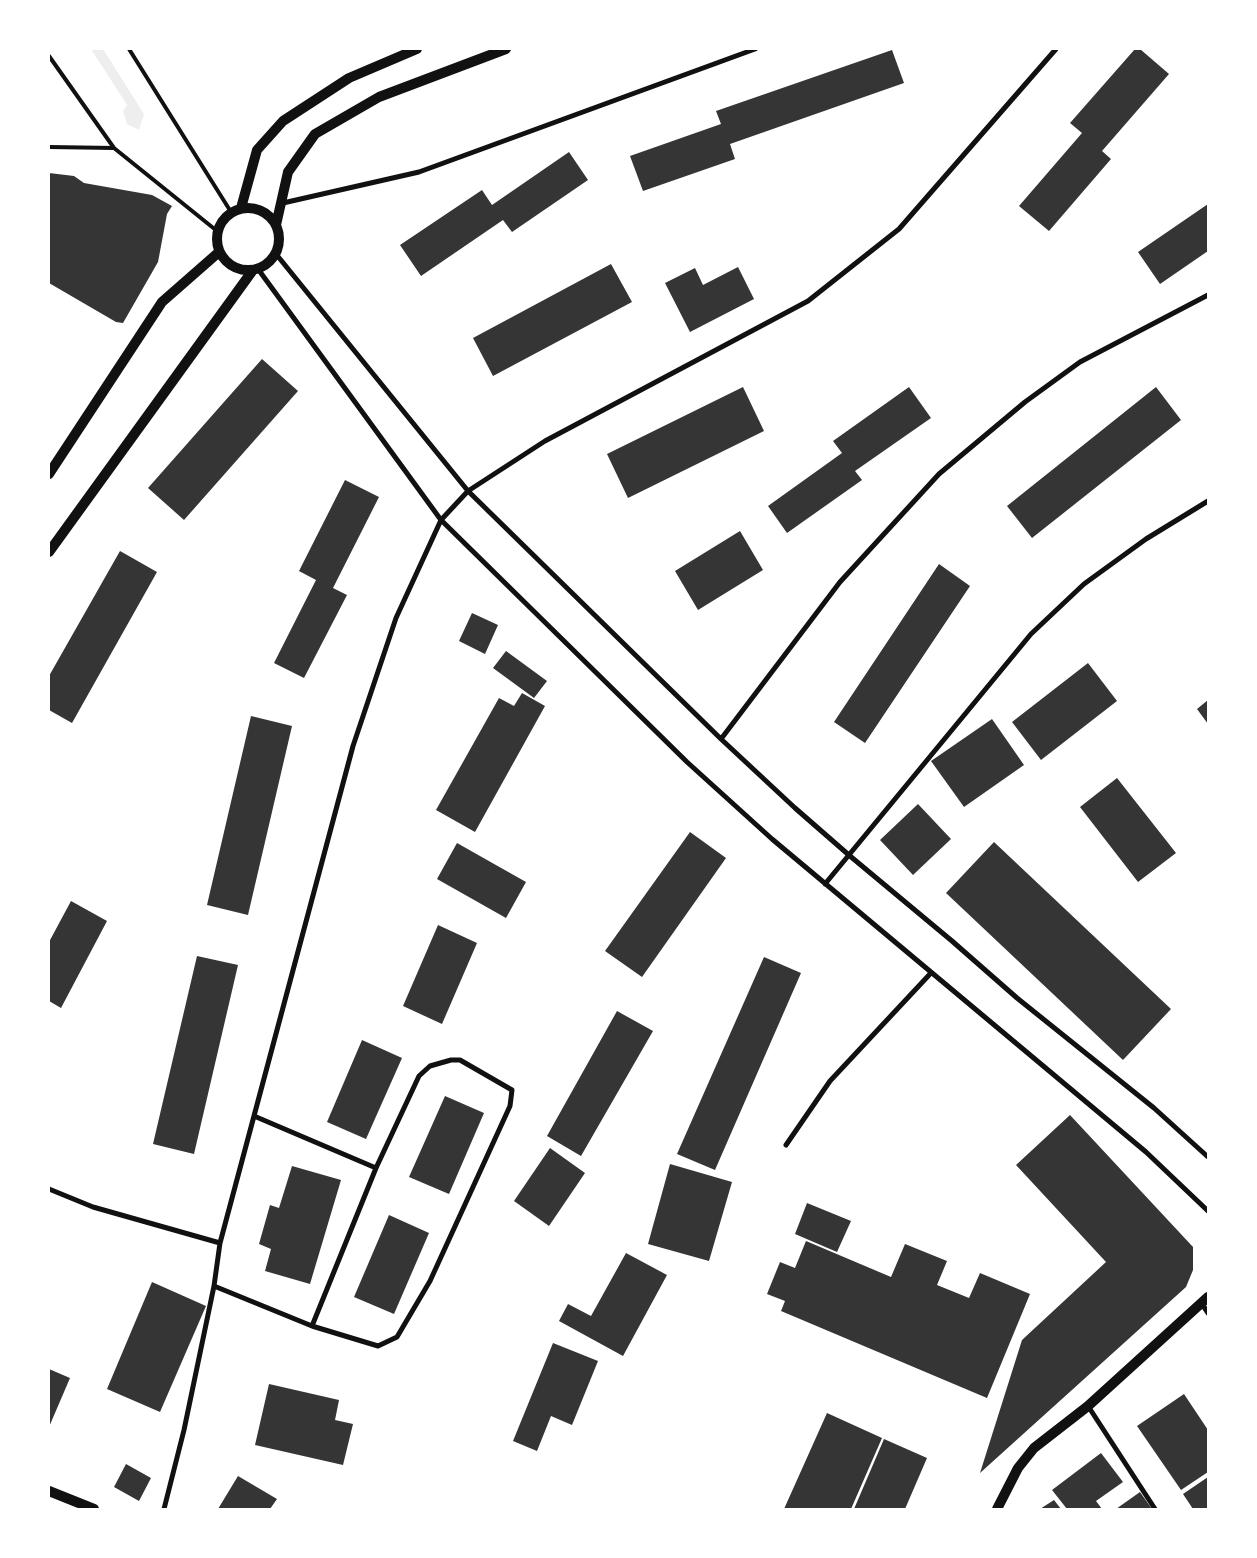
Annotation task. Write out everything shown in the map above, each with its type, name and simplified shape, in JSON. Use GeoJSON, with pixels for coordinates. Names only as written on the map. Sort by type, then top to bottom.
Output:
{"type":"FeatureCollection","features":[{"type":"Feature","properties":{"kind":"main road"},"geometry":{"type":"LineString","coordinates":[[236,210],[257,150],[283,121],[349,78],[417,49]]}},
{"type":"Feature","properties":{"kind":"main road"},"geometry":{"type":"LineString","coordinates":[[276,225],[283,203],[288,172],[315,134],[379,97],[506,49]]}},
{"type":"Feature","properties":{"kind":"main road"},"geometry":{"type":"LineString","coordinates":[[49,552],[255,269],[268,263],[276,254],[279,234],[270,216],[261,210],[251,208],[236,210],[222,220],[217,231],[219,252],[232,267],[255,269]]}},
{"type":"Feature","properties":{"kind":"main road"},"geometry":{"type":"LineString","coordinates":[[49,474],[162,302],[219,252]]}},
{"type":"Feature","properties":{"kind":"main road"},"geometry":{"type":"LineString","coordinates":[[997,1509],[1018,1468],[1034,1448],[1088,1406],[1206,1305]]}},
{"type":"Feature","properties":{"kind":"main road"},"geometry":{"type":"LineString","coordinates":[[49,1490],[94,1509]]}},
{"type":"Feature","properties":{"kind":"street"},"geometry":{"type":"LineString","coordinates":[[283,203],[419,172],[755,49]]}},
{"type":"Feature","properties":{"kind":"street"},"geometry":{"type":"LineString","coordinates":[[164,1509],[184,1430],[214,1286],[220,1243],[353,746],[396,618],[441,520],[468,491],[545,441],[808,302],[900,229],[1056,49]]}},
{"type":"Feature","properties":{"kind":"street"},"geometry":{"type":"LineString","coordinates":[[276,254],[468,491],[721,739],[850,856],[1018,998],[1154,1108],[1208,1157]]}},
{"type":"Feature","properties":{"kind":"street"},"geometry":{"type":"LineString","coordinates":[[255,269],[441,520],[687,762],[930,974],[1146,1152],[1208,1211]]}},
{"type":"Feature","properties":{"kind":"street"},"geometry":{"type":"LineString","coordinates":[[721,739],[840,582],[940,474],[1026,402],[1080,362],[1208,295]]}},
{"type":"Feature","properties":{"kind":"street"},"geometry":{"type":"LineString","coordinates":[[825,884],[1031,634],[1084,584],[1146,539],[1208,501]]}},
{"type":"Feature","properties":{"kind":"street"},"geometry":{"type":"LineString","coordinates":[[786,1145],[830,1081],[930,974]]}},
{"type":"Feature","properties":{"kind":"street"},"geometry":{"type":"LineString","coordinates":[[214,1286],[312,1326],[378,1346],[397,1337],[430,1281],[510,1106],[512,1090],[460,1060],[451,1060],[430,1066],[419,1076],[376,1168],[312,1326]]}},
{"type":"Feature","properties":{"kind":"street"},"geometry":{"type":"LineString","coordinates":[[254,1116],[376,1168]]}},
{"type":"Feature","properties":{"kind":"street"},"geometry":{"type":"LineString","coordinates":[[49,1189],[93,1207],[220,1243]]}},
{"type":"Feature","properties":{"kind":"street"},"geometry":{"type":"LineString","coordinates":[[1088,1406],[1155,1509]]}},
{"type":"Feature","properties":{"kind":"lane"},"geometry":{"type":"LineString","coordinates":[[129,49],[236,210]]}},
{"type":"Feature","properties":{"kind":"lane"},"geometry":{"type":"LineString","coordinates":[[49,56],[114,148],[217,231]]}},
{"type":"Feature","properties":{"kind":"lane"},"geometry":{"type":"LineString","coordinates":[[49,147],[114,148]]}},
{"type":"Feature","properties":{"kind":"shaded area"},"geometry":{"type":"Polygon","coordinates":[[[91,49],[103,49],[144,114],[139,130],[127,124],[123,111],[127,105],[91,49]]]}},
{"type":"Feature","properties":{"kind":"building"},"geometry":{"type":"Polygon","coordinates":[[[1135,49],[1140,49],[1169,74],[1102,151],[1111,159],[1049,231],[1019,206],[1082,133],[1070,123],[1135,49]]]}},
{"type":"Feature","properties":{"kind":"building"},"geometry":{"type":"Polygon","coordinates":[[[892,50],[904,83],[730,144],[735,159],[643,191],[630,156],[721,124],[716,111],[892,50]]]}},
{"type":"Feature","properties":{"kind":"building"},"geometry":{"type":"Polygon","coordinates":[[[569,152],[588,180],[512,232],[503,220],[421,276],[400,245],[482,190],[492,205],[569,152]]]}},
{"type":"Feature","properties":{"kind":"building"},"geometry":{"type":"Polygon","coordinates":[[[49,173],[74,176],[84,183],[152,195],[172,206],[167,214],[158,262],[123,323],[116,322],[49,283],[49,173]]]}},
{"type":"Feature","properties":{"kind":"building"},"geometry":{"type":"Polygon","coordinates":[[[1208,204],[1208,251],[1160,284],[1138,252],[1208,204]]]}},
{"type":"Feature","properties":{"kind":"building"},"geometry":{"type":"Polygon","coordinates":[[[611,264],[632,302],[493,376],[473,338],[611,264]]]}},
{"type":"Feature","properties":{"kind":"building"},"geometry":{"type":"Polygon","coordinates":[[[738,267],[754,299],[690,332],[665,283],[695,268],[703,285],[738,267]]]}},
{"type":"Feature","properties":{"kind":"building"},"geometry":{"type":"Polygon","coordinates":[[[262,359],[298,391],[184,520],[148,488],[262,359]]]}},
{"type":"Feature","properties":{"kind":"building"},"geometry":{"type":"Polygon","coordinates":[[[743,387],[764,431],[628,498],[607,454],[743,387]]]}},
{"type":"Feature","properties":{"kind":"building"},"geometry":{"type":"Polygon","coordinates":[[[909,387],[931,418],[855,471],[862,480],[787,533],[768,506],[842,453],[833,441],[909,387]]]}},
{"type":"Feature","properties":{"kind":"building"},"geometry":{"type":"Polygon","coordinates":[[[1156,387],[1181,420],[1032,538],[1007,506],[1156,387]]]}},
{"type":"Feature","properties":{"kind":"building"},"geometry":{"type":"Polygon","coordinates":[[[345,480],[379,497],[333,588],[347,595],[304,678],[274,663],[316,580],[299,571],[345,480]]]}},
{"type":"Feature","properties":{"kind":"building"},"geometry":{"type":"Polygon","coordinates":[[[740,531],[763,570],[698,610],[675,571],[740,531]]]}},
{"type":"Feature","properties":{"kind":"building"},"geometry":{"type":"Polygon","coordinates":[[[120,551],[157,572],[72,723],[49,710],[49,676],[120,551]]]}},
{"type":"Feature","properties":{"kind":"building"},"geometry":{"type":"Polygon","coordinates":[[[939,564],[970,586],[865,743],[834,722],[939,564]]]}},
{"type":"Feature","properties":{"kind":"building"},"geometry":{"type":"Polygon","coordinates":[[[472,613],[498,625],[485,654],[459,641],[472,613]]]}},
{"type":"Feature","properties":{"kind":"building"},"geometry":{"type":"Polygon","coordinates":[[[506,651],[547,681],[534,698],[493,668],[506,651]]]}},
{"type":"Feature","properties":{"kind":"building"},"geometry":{"type":"Polygon","coordinates":[[[1088,663],[1117,701],[1041,760],[1012,722],[1088,663]]]}},
{"type":"Feature","properties":{"kind":"building"},"geometry":{"type":"Polygon","coordinates":[[[522,693],[545,706],[475,832],[436,810],[499,698],[514,706],[522,693]]]}},
{"type":"Feature","properties":{"kind":"building"},"geometry":{"type":"Polygon","coordinates":[[[1208,700],[1208,724],[1197,709],[1208,700]]]}},
{"type":"Feature","properties":{"kind":"building"},"geometry":{"type":"Polygon","coordinates":[[[251,716],[292,726],[248,915],[207,905],[251,716]]]}},
{"type":"Feature","properties":{"kind":"building"},"geometry":{"type":"Polygon","coordinates":[[[992,719],[1024,765],[964,807],[931,761],[992,719]]]}},
{"type":"Feature","properties":{"kind":"building"},"geometry":{"type":"Polygon","coordinates":[[[1117,778],[1176,853],[1138,882],[1080,807],[1117,778]]]}},
{"type":"Feature","properties":{"kind":"building"},"geometry":{"type":"Polygon","coordinates":[[[918,804],[951,839],[913,875],[880,840],[918,804]]]}},
{"type":"Feature","properties":{"kind":"building"},"geometry":{"type":"Polygon","coordinates":[[[690,832],[726,858],[642,977],[605,951],[690,832]]]}},
{"type":"Feature","properties":{"kind":"building"},"geometry":{"type":"Polygon","coordinates":[[[994,842],[1171,1009],[1123,1060],[946,893],[994,842]]]}},
{"type":"Feature","properties":{"kind":"building"},"geometry":{"type":"Polygon","coordinates":[[[457,843],[526,882],[506,918],[437,879],[457,843]]]}},
{"type":"Feature","properties":{"kind":"building"},"geometry":{"type":"Polygon","coordinates":[[[71,901],[107,921],[61,1008],[49,1001],[49,942],[71,901]]]}},
{"type":"Feature","properties":{"kind":"building"},"geometry":{"type":"Polygon","coordinates":[[[438,925],[477,943],[442,1024],[403,1006],[438,925]]]}},
{"type":"Feature","properties":{"kind":"building"},"geometry":{"type":"Polygon","coordinates":[[[197,956],[238,965],[194,1154],[153,1144],[197,956]]]}},
{"type":"Feature","properties":{"kind":"building"},"geometry":{"type":"Polygon","coordinates":[[[764,957],[801,973],[715,1170],[677,1154],[764,957]]]}},
{"type":"Feature","properties":{"kind":"building"},"geometry":{"type":"Polygon","coordinates":[[[617,1011],[653,1031],[581,1156],[547,1136],[617,1011]]]}},
{"type":"Feature","properties":{"kind":"building"},"geometry":{"type":"Polygon","coordinates":[[[362,1040],[402,1058],[366,1139],[327,1122],[362,1040]]]}},
{"type":"Feature","properties":{"kind":"building"},"geometry":{"type":"Polygon","coordinates":[[[445,1096],[484,1113],[449,1194],[409,1177],[445,1096]]]}},
{"type":"Feature","properties":{"kind":"building"},"geometry":{"type":"Polygon","coordinates":[[[1070,1115],[1193,1247],[1193,1270],[1186,1287],[980,1473],[1022,1340],[1106,1262],[1016,1165],[1070,1115]]]}},
{"type":"Feature","properties":{"kind":"building"},"geometry":{"type":"Polygon","coordinates":[[[550,1148],[585,1173],[549,1226],[514,1201],[550,1148]]]}},
{"type":"Feature","properties":{"kind":"building"},"geometry":{"type":"Polygon","coordinates":[[[670,1164],[732,1182],[709,1261],[648,1244],[670,1164]]]}},
{"type":"Feature","properties":{"kind":"building"},"geometry":{"type":"Polygon","coordinates":[[[292,1166],[341,1180],[310,1284],[265,1271],[271,1249],[259,1244],[270,1205],[279,1208],[292,1166]]]}},
{"type":"Feature","properties":{"kind":"building"},"geometry":{"type":"Polygon","coordinates":[[[807,1203],[851,1221],[837,1252],[795,1234],[807,1203]]]}},
{"type":"Feature","properties":{"kind":"building"},"geometry":{"type":"Polygon","coordinates":[[[389,1215],[429,1233],[394,1314],[354,1297],[389,1215]]]}},
{"type":"Feature","properties":{"kind":"building"},"geometry":{"type":"Polygon","coordinates":[[[806,1241],[891,1277],[905,1244],[947,1261],[937,1285],[969,1298],[980,1273],[1030,1294],[987,1398],[781,1311],[785,1301],[767,1294],[780,1262],[795,1268],[806,1241]]]}},
{"type":"Feature","properties":{"kind":"building"},"geometry":{"type":"Polygon","coordinates":[[[626,1253],[667,1275],[623,1356],[559,1321],[568,1304],[591,1316],[626,1253]]]}},
{"type":"Feature","properties":{"kind":"building"},"geometry":{"type":"Polygon","coordinates":[[[152,1282],[206,1306],[160,1412],[107,1389],[152,1282]]]}},
{"type":"Feature","properties":{"kind":"building"},"geometry":{"type":"Polygon","coordinates":[[[553,1343],[598,1361],[572,1425],[551,1416],[537,1451],[513,1441],[553,1343]]]}},
{"type":"Feature","properties":{"kind":"building"},"geometry":{"type":"Polygon","coordinates":[[[49,1369],[70,1378],[49,1427],[49,1369]]]}},
{"type":"Feature","properties":{"kind":"building"},"geometry":{"type":"Polygon","coordinates":[[[269,1384],[339,1400],[335,1420],[353,1424],[343,1465],[255,1445],[269,1384]]]}},
{"type":"Feature","properties":{"kind":"building"},"geometry":{"type":"Polygon","coordinates":[[[1184,1394],[1208,1430],[1208,1472],[1181,1490],[1137,1426],[1184,1394]]]}},
{"type":"Feature","properties":{"kind":"building"},"geometry":{"type":"Polygon","coordinates":[[[827,1413],[882,1438],[851,1509],[784,1509],[827,1413]]]}},
{"type":"Feature","properties":{"kind":"building"},"geometry":{"type":"Polygon","coordinates":[[[884,1439],[927,1458],[905,1509],[854,1509],[884,1439]]]}},
{"type":"Feature","properties":{"kind":"building"},"geometry":{"type":"Polygon","coordinates":[[[1101,1453],[1123,1482],[1096,1501],[1102,1509],[1067,1509],[1052,1490],[1101,1453]]]}},
{"type":"Feature","properties":{"kind":"building"},"geometry":{"type":"Polygon","coordinates":[[[126,1464],[151,1478],[139,1501],[114,1487],[126,1464]]]}},
{"type":"Feature","properties":{"kind":"building"},"geometry":{"type":"Polygon","coordinates":[[[238,1476],[277,1499],[270,1509],[218,1509],[238,1476]]]}},
{"type":"Feature","properties":{"kind":"building"},"geometry":{"type":"Polygon","coordinates":[[[1208,1477],[1208,1509],[1193,1509],[1183,1494],[1208,1477]]]}},
{"type":"Feature","properties":{"kind":"building"},"geometry":{"type":"Polygon","coordinates":[[[1140,1492],[1152,1509],[1116,1509],[1140,1492]]]}},
{"type":"Feature","properties":{"kind":"building"},"geometry":{"type":"Polygon","coordinates":[[[1054,1500],[1061,1509],[1040,1509],[1054,1500]]]}}]}
